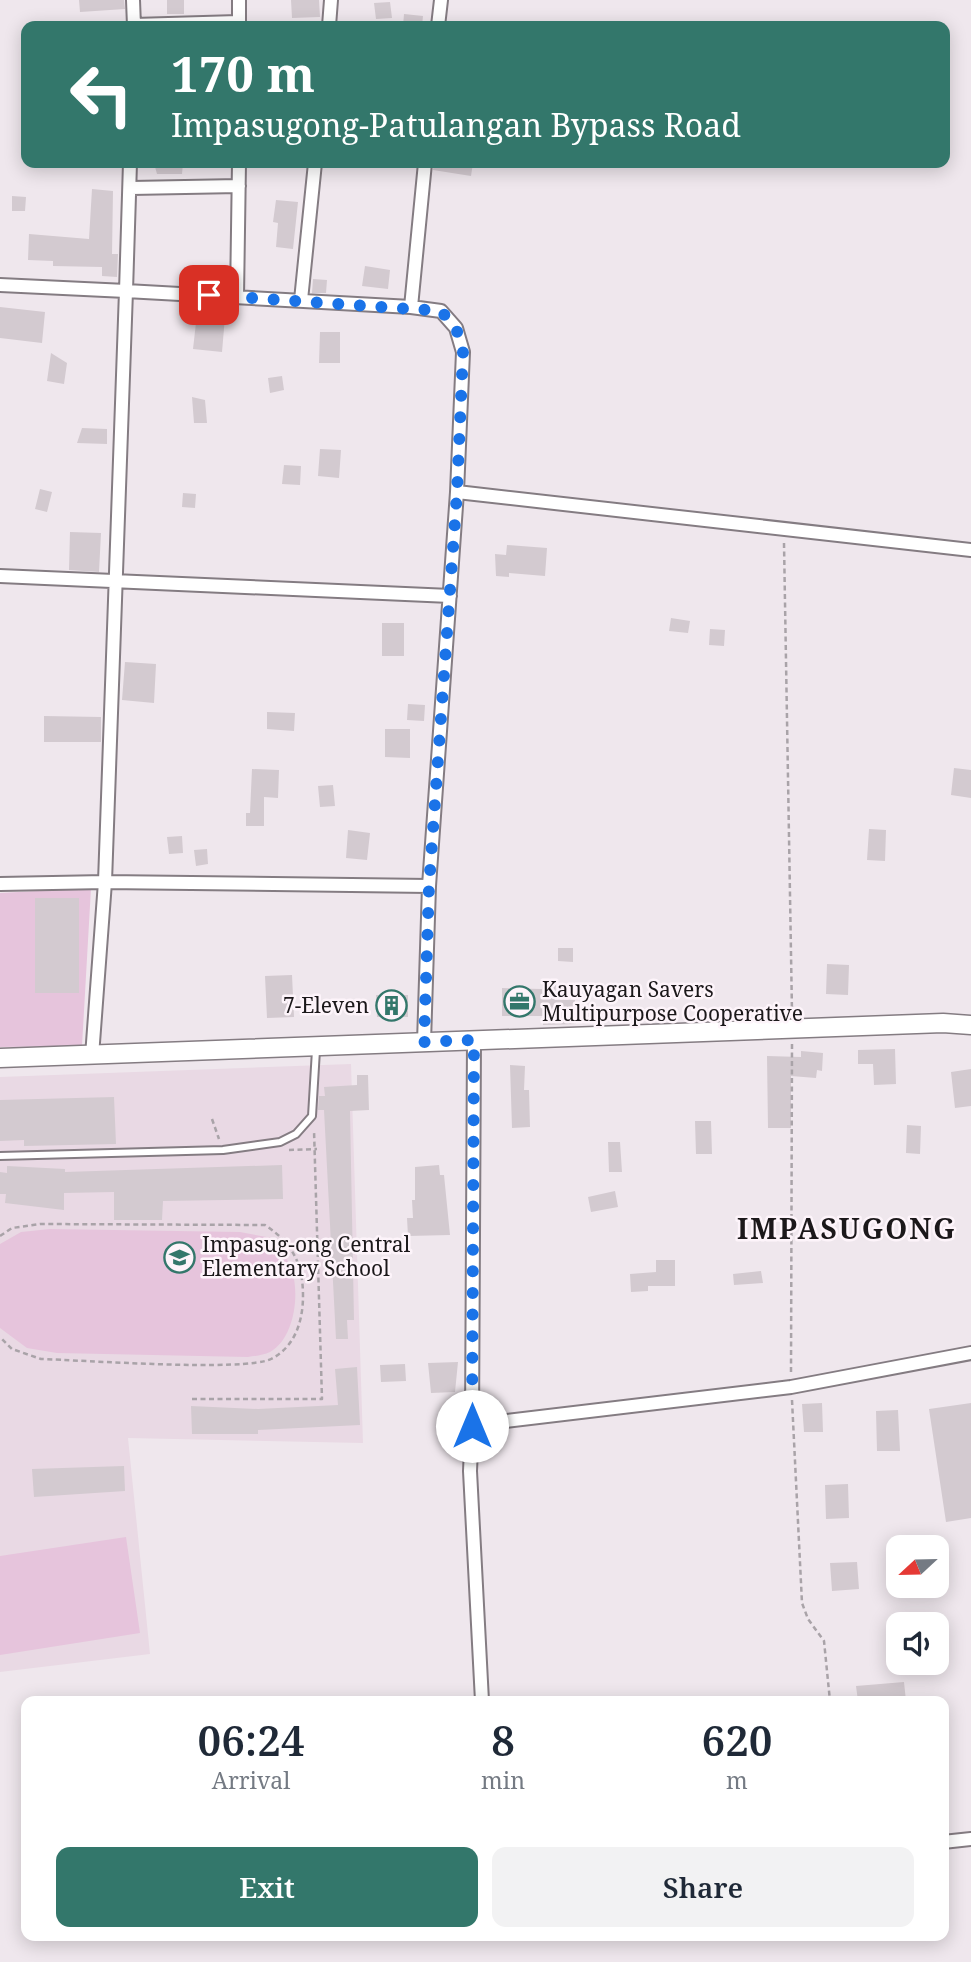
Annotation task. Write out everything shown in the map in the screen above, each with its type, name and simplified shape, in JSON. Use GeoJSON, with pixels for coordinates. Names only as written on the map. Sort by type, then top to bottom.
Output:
{"type":"FeatureCollection","features":[{"type":"Feature","properties":{"kind":"main road"},"geometry":{"type":"LineString","coordinates":[[0,1058],[943,1023],[971,1026]]}},
{"type":"Feature","properties":{"kind":"street"},"geometry":{"type":"LineString","coordinates":[[133,0],[134,21]]}},
{"type":"Feature","properties":{"kind":"street"},"geometry":{"type":"LineString","coordinates":[[239,0],[239,21]]}},
{"type":"Feature","properties":{"kind":"street"},"geometry":{"type":"LineString","coordinates":[[329,21],[331,0]]}},
{"type":"Feature","properties":{"kind":"street"},"geometry":{"type":"LineString","coordinates":[[439,21],[441,0]]}},
{"type":"Feature","properties":{"kind":"street"},"geometry":{"type":"LineString","coordinates":[[92,1056],[104,882],[130,168]]}},
{"type":"Feature","properties":{"kind":"street"},"geometry":{"type":"LineString","coordinates":[[237,297],[239,168]]}},
{"type":"Feature","properties":{"kind":"street"},"geometry":{"type":"LineString","coordinates":[[301,300],[314,168]]}},
{"type":"Feature","properties":{"kind":"street"},"geometry":{"type":"LineString","coordinates":[[411,307],[425,168]]}},
{"type":"Feature","properties":{"kind":"street"},"geometry":{"type":"LineString","coordinates":[[131,188],[239,186]]}},
{"type":"Feature","properties":{"kind":"street"},"geometry":{"type":"LineString","coordinates":[[0,285],[411,307],[441,311],[456,328],[463,352],[457,492],[429,886],[424,1042]]}},
{"type":"Feature","properties":{"kind":"street"},"geometry":{"type":"LineString","coordinates":[[457,492],[971,550]]}},
{"type":"Feature","properties":{"kind":"street"},"geometry":{"type":"LineString","coordinates":[[0,576],[450,596]]}},
{"type":"Feature","properties":{"kind":"street"},"geometry":{"type":"LineString","coordinates":[[0,884],[104,882],[429,886]]}},
{"type":"Feature","properties":{"kind":"street"},"geometry":{"type":"LineString","coordinates":[[474,1040],[470,1471],[482,1696]]}},
{"type":"Feature","properties":{"kind":"street"},"geometry":{"type":"LineString","coordinates":[[472,1426],[791,1387],[971,1353]]}},
{"type":"Feature","properties":{"kind":"street"},"geometry":{"type":"LineString","coordinates":[[949,1841],[971,1839]]}},
{"type":"Feature","properties":{"kind":"lane"},"geometry":{"type":"LineString","coordinates":[[0,1156],[223,1150],[280,1142],[296,1134],[312,1116],[317,1046]]}},
{"type":"Feature","properties":{"kind":"path"},"geometry":{"type":"LineString","coordinates":[[784,529],[792,1029],[791,1387],[802,1603],[808,1619],[824,1641],[830,1696]]}},
{"type":"Feature","properties":{"kind":"path"},"geometry":{"type":"LineString","coordinates":[[192,1399],[322,1399],[317,1149],[312,1116]]}},
{"type":"Feature","properties":{"kind":"path"},"geometry":{"type":"LineString","coordinates":[[212,1119],[223,1150]]}},
{"type":"Feature","properties":{"kind":"path"},"geometry":{"type":"LineString","coordinates":[[280,1142],[288,1150],[317,1149]]}},
{"type":"Feature","properties":{"kind":"path"},"geometry":{"type":"LineString","coordinates":[[0,1236],[12,1228],[40,1224],[265,1225],[281,1236],[294,1251],[303,1274],[303,1311],[292,1344],[270,1360],[234,1364],[41,1359],[12,1349],[0,1337]]}},
{"type":"Feature","properties":{"kind":"shaded area"},"geometry":{"type":"Polygon","coordinates":[[[91,888],[82,1046],[0,1047],[0,893],[91,888]]]}},
{"type":"Feature","properties":{"kind":"shaded area","name":"Impasug-ong Central Elementary School"},"geometry":{"type":"Polygon","coordinates":[[[351,1064],[363,1443],[128,1438],[150,1654],[0,1672],[0,1077],[351,1064]]]}},
{"type":"Feature","properties":{"kind":"shaded area"},"geometry":{"type":"Polygon","coordinates":[[[50,1229],[240,1232],[272,1238],[292,1271],[295,1304],[290,1327],[278,1346],[270,1352],[248,1357],[57,1353],[27,1348],[0,1328],[0,1244],[21,1232],[50,1229]]]}},
{"type":"Feature","properties":{"kind":"shaded area"},"geometry":{"type":"Polygon","coordinates":[[[126,1537],[140,1633],[0,1655],[0,1556],[126,1537]]]}},
{"type":"Feature","properties":{"kind":"building"},"geometry":{"type":"Polygon","coordinates":[[[79,0],[124,0],[125,9],[80,12],[79,0]]]}},
{"type":"Feature","properties":{"kind":"building"},"geometry":{"type":"Polygon","coordinates":[[[167,0],[184,0],[184,14],[167,14],[167,0]]]}},
{"type":"Feature","properties":{"kind":"building"},"geometry":{"type":"Polygon","coordinates":[[[291,0],[319,0],[320,17],[292,18],[291,0]]]}},
{"type":"Feature","properties":{"kind":"building"},"geometry":{"type":"Polygon","coordinates":[[[390,2],[392,18],[376,19],[374,3],[390,2]]]}},
{"type":"Feature","properties":{"kind":"building"},"geometry":{"type":"Polygon","coordinates":[[[404,14],[423,16],[422,21],[403,21],[404,14]]]}},
{"type":"Feature","properties":{"kind":"building"},"geometry":{"type":"Polygon","coordinates":[[[155,168],[183,168],[182,174],[157,174],[155,168]]]}},
{"type":"Feature","properties":{"kind":"building"},"geometry":{"type":"Polygon","coordinates":[[[433,168],[472,168],[471,176],[433,168]]]}},
{"type":"Feature","properties":{"kind":"building"},"geometry":{"type":"Polygon","coordinates":[[[92,189],[113,191],[112,254],[118,254],[117,277],[102,276],[102,267],[53,266],[53,261],[28,260],[29,234],[89,239],[92,189]]]}},
{"type":"Feature","properties":{"kind":"building"},"geometry":{"type":"Polygon","coordinates":[[[12,196],[26,197],[25,211],[12,211],[12,196]]]}},
{"type":"Feature","properties":{"kind":"building"},"geometry":{"type":"Polygon","coordinates":[[[276,200],[298,202],[293,249],[276,247],[278,223],[273,222],[276,200]]]}},
{"type":"Feature","properties":{"kind":"building"},"geometry":{"type":"Polygon","coordinates":[[[365,266],[390,270],[388,289],[362,286],[365,266]]]}},
{"type":"Feature","properties":{"kind":"building"},"geometry":{"type":"Polygon","coordinates":[[[313,279],[327,280],[326,293],[312,293],[313,279]]]}},
{"type":"Feature","properties":{"kind":"building"},"geometry":{"type":"Polygon","coordinates":[[[0,307],[45,312],[42,343],[0,338],[0,307]]]}},
{"type":"Feature","properties":{"kind":"building"},"geometry":{"type":"Polygon","coordinates":[[[197,314],[225,317],[222,352],[193,349],[197,314]]]}},
{"type":"Feature","properties":{"kind":"building"},"geometry":{"type":"Polygon","coordinates":[[[320,332],[340,332],[340,363],[319,363],[320,332]]]}},
{"type":"Feature","properties":{"kind":"building"},"geometry":{"type":"Polygon","coordinates":[[[51,353],[67,363],[64,384],[47,381],[51,353]]]}},
{"type":"Feature","properties":{"kind":"building"},"geometry":{"type":"Polygon","coordinates":[[[282,376],[284,390],[270,393],[268,378],[282,376]]]}},
{"type":"Feature","properties":{"kind":"building"},"geometry":{"type":"Polygon","coordinates":[[[192,397],[205,400],[207,423],[194,423],[192,397]]]}},
{"type":"Feature","properties":{"kind":"building"},"geometry":{"type":"Polygon","coordinates":[[[82,428],[107,429],[107,444],[77,443],[82,428]]]}},
{"type":"Feature","properties":{"kind":"building"},"geometry":{"type":"Polygon","coordinates":[[[320,449],[341,450],[339,478],[318,476],[320,449]]]}},
{"type":"Feature","properties":{"kind":"building"},"geometry":{"type":"Polygon","coordinates":[[[284,465],[301,466],[300,485],[282,484],[284,465]]]}},
{"type":"Feature","properties":{"kind":"building"},"geometry":{"type":"Polygon","coordinates":[[[40,489],[52,492],[47,512],[35,509],[40,489]]]}},
{"type":"Feature","properties":{"kind":"building"},"geometry":{"type":"Polygon","coordinates":[[[183,493],[196,494],[195,508],[182,507],[183,493]]]}},
{"type":"Feature","properties":{"kind":"building"},"geometry":{"type":"Polygon","coordinates":[[[70,532],[101,533],[99,572],[69,570],[70,532]]]}},
{"type":"Feature","properties":{"kind":"building"},"geometry":{"type":"Polygon","coordinates":[[[507,545],[547,548],[545,576],[509,573],[509,577],[496,576],[495,554],[506,555],[507,545]]]}},
{"type":"Feature","properties":{"kind":"building"},"geometry":{"type":"Polygon","coordinates":[[[671,618],[690,621],[688,633],[669,631],[671,618]]]}},
{"type":"Feature","properties":{"kind":"building"},"geometry":{"type":"Polygon","coordinates":[[[382,623],[404,623],[404,656],[382,656],[382,623]]]}},
{"type":"Feature","properties":{"kind":"building"},"geometry":{"type":"Polygon","coordinates":[[[710,629],[725,630],[724,646],[709,645],[710,629]]]}},
{"type":"Feature","properties":{"kind":"building"},"geometry":{"type":"Polygon","coordinates":[[[125,662],[156,664],[154,703],[122,700],[125,662]]]}},
{"type":"Feature","properties":{"kind":"building"},"geometry":{"type":"Polygon","coordinates":[[[408,704],[425,705],[424,721],[407,720],[408,704]]]}},
{"type":"Feature","properties":{"kind":"building"},"geometry":{"type":"Polygon","coordinates":[[[267,712],[295,713],[294,731],[267,729],[267,712]]]}},
{"type":"Feature","properties":{"kind":"building"},"geometry":{"type":"Polygon","coordinates":[[[44,716],[101,717],[101,742],[44,742],[44,716]]]}},
{"type":"Feature","properties":{"kind":"building"},"geometry":{"type":"Polygon","coordinates":[[[385,729],[410,729],[410,758],[385,757],[385,729]]]}},
{"type":"Feature","properties":{"kind":"building"},"geometry":{"type":"Polygon","coordinates":[[[954,768],[971,770],[971,798],[951,795],[954,768]]]}},
{"type":"Feature","properties":{"kind":"building"},"geometry":{"type":"Polygon","coordinates":[[[252,769],[279,770],[278,798],[264,797],[264,826],[246,826],[246,813],[250,813],[252,769]]]}},
{"type":"Feature","properties":{"kind":"building"},"geometry":{"type":"Polygon","coordinates":[[[333,785],[335,806],[320,807],[318,786],[333,785]]]}},
{"type":"Feature","properties":{"kind":"building"},"geometry":{"type":"Polygon","coordinates":[[[869,829],[886,830],[885,861],[867,860],[869,829]]]}},
{"type":"Feature","properties":{"kind":"building"},"geometry":{"type":"Polygon","coordinates":[[[348,830],[370,833],[367,860],[346,858],[348,830]]]}},
{"type":"Feature","properties":{"kind":"building"},"geometry":{"type":"Polygon","coordinates":[[[182,836],[183,853],[169,854],[167,837],[182,836]]]}},
{"type":"Feature","properties":{"kind":"building"},"geometry":{"type":"Polygon","coordinates":[[[207,849],[208,864],[196,866],[194,850],[207,849]]]}},
{"type":"Feature","properties":{"kind":"building"},"geometry":{"type":"Polygon","coordinates":[[[35,898],[79,898],[79,993],[35,993],[35,898]]]}},
{"type":"Feature","properties":{"kind":"building"},"geometry":{"type":"Polygon","coordinates":[[[558,948],[573,948],[573,962],[558,961],[558,948]]]}},
{"type":"Feature","properties":{"kind":"building"},"geometry":{"type":"Polygon","coordinates":[[[827,964],[849,965],[848,995],[826,994],[827,964]]]}},
{"type":"Feature","properties":{"kind":"building"},"geometry":{"type":"Polygon","coordinates":[[[292,975],[294,1017],[267,1018],[265,976],[292,975]]]}},
{"type":"Feature","properties":{"kind":"building"},"geometry":{"type":"Polygon","coordinates":[[[542,981],[556,983],[555,1000],[575,1000],[576,1024],[543,1025],[543,1016],[502,1016],[502,988],[542,989],[542,981]]]}},
{"type":"Feature","properties":{"kind":"building","name":"7-Eleven"},"geometry":{"type":"Polygon","coordinates":[[[376,995],[408,995],[408,1017],[377,1017],[376,995]]]}},
{"type":"Feature","properties":{"kind":"building"},"geometry":{"type":"Polygon","coordinates":[[[895,1049],[896,1084],[874,1085],[873,1064],[858,1064],[858,1050],[895,1049]]]}},
{"type":"Feature","properties":{"kind":"building"},"geometry":{"type":"Polygon","coordinates":[[[801,1051],[823,1053],[822,1071],[817,1070],[816,1078],[791,1076],[791,1128],[768,1128],[767,1056],[801,1057],[801,1051]]]}},
{"type":"Feature","properties":{"kind":"building"},"geometry":{"type":"Polygon","coordinates":[[[510,1065],[525,1066],[524,1090],[529,1090],[530,1127],[512,1128],[510,1065]]]}},
{"type":"Feature","properties":{"kind":"building"},"geometry":{"type":"Polygon","coordinates":[[[971,1069],[971,1106],[955,1108],[951,1072],[971,1069]]]}},
{"type":"Feature","properties":{"kind":"building"},"geometry":{"type":"Polygon","coordinates":[[[357,1075],[368,1075],[369,1110],[350,1111],[354,1320],[347,1320],[348,1339],[336,1339],[324,1110],[318,1110],[319,1096],[325,1096],[324,1087],[357,1085],[357,1075]]]}},
{"type":"Feature","properties":{"kind":"building"},"geometry":{"type":"Polygon","coordinates":[[[114,1097],[116,1144],[24,1146],[24,1140],[0,1141],[0,1100],[114,1097]]]}},
{"type":"Feature","properties":{"kind":"building"},"geometry":{"type":"Polygon","coordinates":[[[695,1121],[711,1121],[712,1154],[696,1154],[695,1121]]]}},
{"type":"Feature","properties":{"kind":"building"},"geometry":{"type":"Polygon","coordinates":[[[907,1125],[921,1126],[920,1154],[906,1153],[907,1125]]]}},
{"type":"Feature","properties":{"kind":"building"},"geometry":{"type":"Polygon","coordinates":[[[608,1142],[620,1142],[622,1172],[609,1172],[608,1142]]]}},
{"type":"Feature","properties":{"kind":"building"},"geometry":{"type":"Polygon","coordinates":[[[282,1165],[283,1199],[163,1201],[162,1220],[114,1220],[114,1192],[64,1193],[64,1210],[5,1203],[6,1194],[0,1194],[0,1172],[7,1173],[7,1166],[65,1169],[65,1172],[282,1165]]]}},
{"type":"Feature","properties":{"kind":"building"},"geometry":{"type":"Polygon","coordinates":[[[439,1165],[440,1175],[444,1175],[450,1235],[408,1236],[407,1218],[413,1218],[412,1200],[415,1200],[415,1167],[439,1165]]]}},
{"type":"Feature","properties":{"kind":"building"},"geometry":{"type":"Polygon","coordinates":[[[615,1191],[618,1207],[591,1212],[588,1197],[615,1191]]]}},
{"type":"Feature","properties":{"kind":"building"},"geometry":{"type":"Polygon","coordinates":[[[656,1260],[675,1260],[675,1286],[648,1286],[648,1291],[631,1292],[630,1274],[656,1272],[656,1260]]]}},
{"type":"Feature","properties":{"kind":"building"},"geometry":{"type":"Polygon","coordinates":[[[761,1271],[763,1283],[734,1285],[733,1274],[761,1271]]]}},
{"type":"Feature","properties":{"kind":"building"},"geometry":{"type":"Polygon","coordinates":[[[458,1362],[455,1392],[431,1393],[428,1363],[458,1362]]]}},
{"type":"Feature","properties":{"kind":"building"},"geometry":{"type":"Polygon","coordinates":[[[405,1364],[406,1381],[381,1382],[380,1365],[405,1364]]]}},
{"type":"Feature","properties":{"kind":"building"},"geometry":{"type":"Polygon","coordinates":[[[357,1367],[360,1425],[258,1430],[258,1434],[192,1434],[191,1406],[258,1409],[338,1405],[335,1369],[357,1367]]]}},
{"type":"Feature","properties":{"kind":"building"},"geometry":{"type":"Polygon","coordinates":[[[822,1403],[823,1432],[804,1432],[802,1404],[822,1403]]]}},
{"type":"Feature","properties":{"kind":"building"},"geometry":{"type":"Polygon","coordinates":[[[971,1403],[971,1518],[946,1522],[929,1409],[971,1403]]]}},
{"type":"Feature","properties":{"kind":"building"},"geometry":{"type":"Polygon","coordinates":[[[898,1410],[900,1451],[877,1451],[876,1411],[898,1410]]]}},
{"type":"Feature","properties":{"kind":"building"},"geometry":{"type":"Polygon","coordinates":[[[124,1466],[125,1491],[34,1497],[32,1469],[124,1466]]]}},
{"type":"Feature","properties":{"kind":"building"},"geometry":{"type":"Polygon","coordinates":[[[848,1484],[849,1518],[826,1519],[825,1485],[848,1484]]]}},
{"type":"Feature","properties":{"kind":"building"},"geometry":{"type":"Polygon","coordinates":[[[857,1562],[859,1589],[832,1591],[830,1563],[857,1562]]]}},
{"type":"Feature","properties":{"kind":"building"},"geometry":{"type":"Polygon","coordinates":[[[904,1682],[905,1696],[857,1696],[856,1686],[904,1682]]]}},
{"type":"Feature","properties":{"kind":"place","name":"Kauyagan Savers Multipurpose Cooperative"},"geometry":{"type":"Point","coordinates":[519,1002]}},
{"type":"Feature","properties":{"kind":"place","name":"7-Eleven"},"geometry":{"type":"Point","coordinates":[392,1006]}},
{"type":"Feature","properties":{"kind":"place","name":"Impasug-ong Central Elementary School"},"geometry":{"type":"Point","coordinates":[179,1257]}},
{"type":"Feature","properties":{"kind":"district","name":"IMPASUGONG"},"geometry":{"type":"Point","coordinates":[847,1229]}},
{"type":"Feature","properties":{"kind":"route"},"geometry":{"type":"LineString","coordinates":[[209,295],[441,311],[456,328],[463,352],[457,492],[429,886],[424,1042],[474,1040],[472,1426]]}}]}
